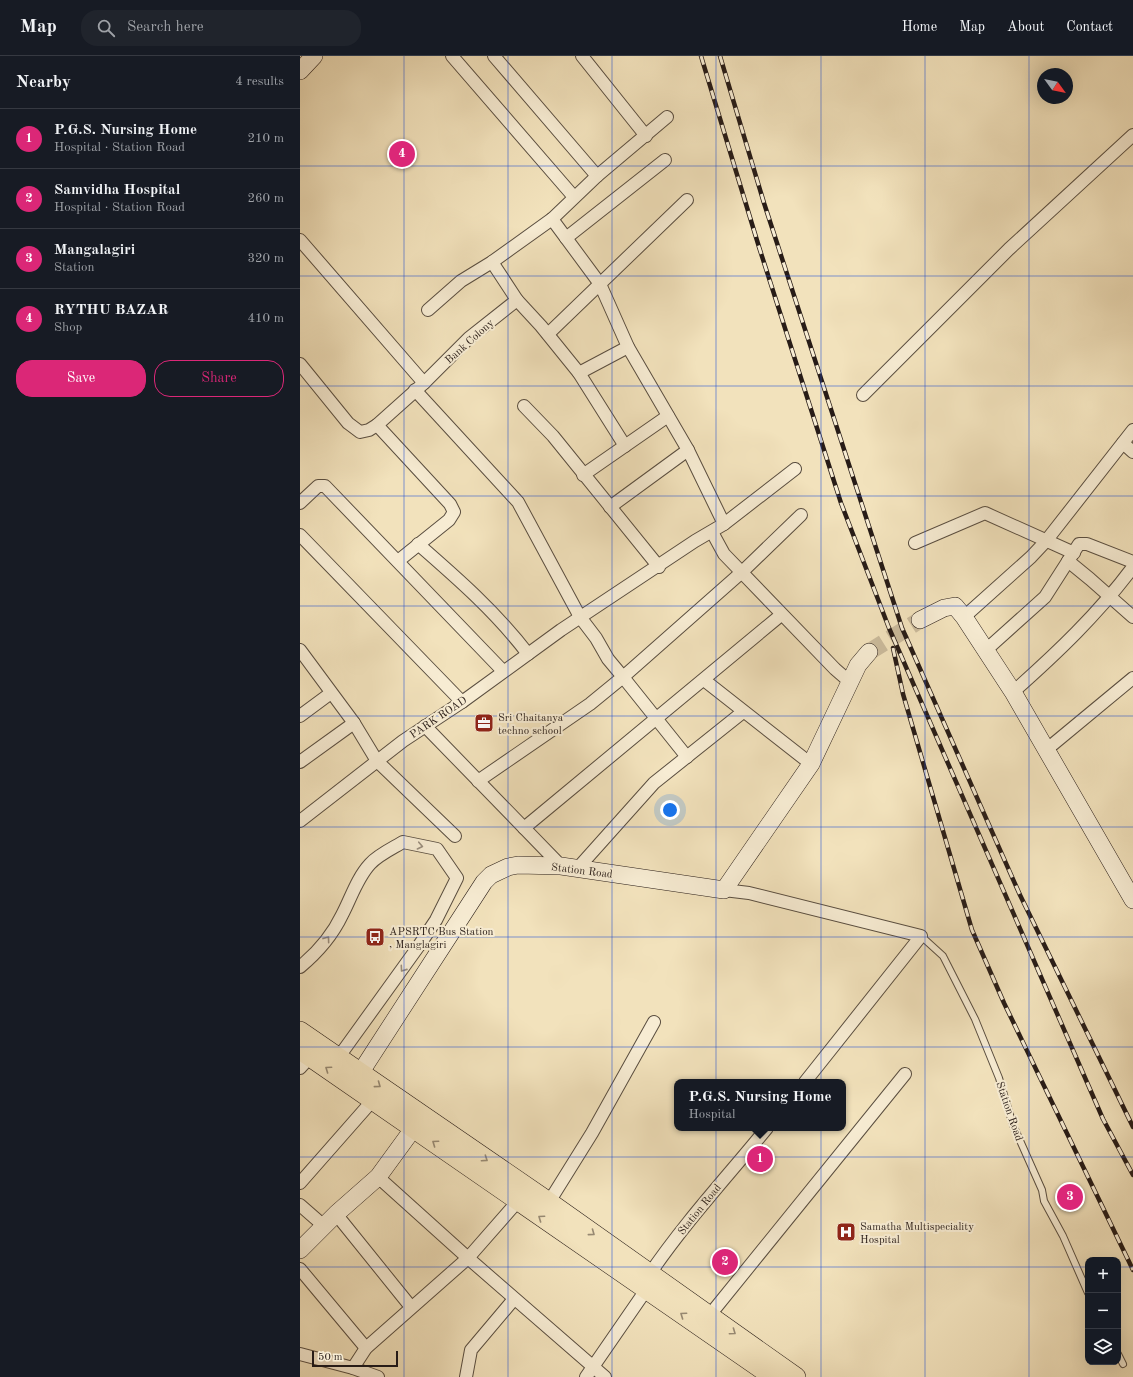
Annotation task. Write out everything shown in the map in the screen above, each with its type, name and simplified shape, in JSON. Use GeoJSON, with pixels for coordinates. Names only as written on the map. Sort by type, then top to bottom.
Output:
{"type":"FeatureCollection","features":[{"type":"Feature","properties":{"kind":"main road"},"geometry":{"type":"LineString","coordinates":[[300,1032],[338,1058],[373,1100],[418,1122],[518,1201],[648,1282],[709,1316],[796,1377]]}},
{"type":"Feature","properties":{"kind":"main road"},"geometry":{"type":"LineString","coordinates":[[303,1058],[356,1079],[418,1122],[549,1202],[648,1282],[773,1377]]}},
{"type":"Feature","properties":{"kind":"street"},"geometry":{"type":"LineString","coordinates":[[300,71],[313,56]]}},
{"type":"Feature","properties":{"kind":"street"},"geometry":{"type":"LineString","coordinates":[[452,56],[574,197]]}},
{"type":"Feature","properties":{"kind":"street"},"geometry":{"type":"LineString","coordinates":[[494,56],[597,176]]}},
{"type":"Feature","properties":{"kind":"street"},"geometry":{"type":"LineString","coordinates":[[582,56],[646,136]]}},
{"type":"Feature","properties":{"kind":"street"},"geometry":{"type":"LineString","coordinates":[[428,310],[461,281],[492,262],[552,219],[597,176],[667,117]]}},
{"type":"Feature","properties":{"kind":"street"},"geometry":{"type":"LineString","coordinates":[[863,395],[1009,249],[1133,135]]}},
{"type":"Feature","properties":{"kind":"street"},"geometry":{"type":"LineString","coordinates":[[566,238],[665,160]]}},
{"type":"Feature","properties":{"kind":"street"},"geometry":{"type":"LineString","coordinates":[[548,334],[687,200]]}},
{"type":"Feature","properties":{"kind":"street"},"geometry":{"type":"LineString","coordinates":[[552,219],[600,284],[628,347],[688,450],[724,524]]}},
{"type":"Feature","properties":{"kind":"street"},"geometry":{"type":"LineString","coordinates":[[300,240],[420,387],[518,502],[580,618],[596,638],[608,659],[687,757]]}},
{"type":"Feature","properties":{"kind":"street"},"geometry":{"type":"LineString","coordinates":[[492,262],[517,300],[548,334],[579,373],[625,446]]}},
{"type":"Feature","properties":{"kind":"street","name":"Bank Colony"},"geometry":{"type":"LineString","coordinates":[[377,425],[420,387],[469,338],[517,300]]}},
{"type":"Feature","properties":{"kind":"street"},"geometry":{"type":"LineString","coordinates":[[579,373],[628,347]]}},
{"type":"Feature","properties":{"kind":"street"},"geometry":{"type":"LineString","coordinates":[[300,364],[356,431],[364,432],[377,425],[452,508],[454,512],[449,520],[398,560]]}},
{"type":"Feature","properties":{"kind":"street"},"geometry":{"type":"LineString","coordinates":[[524,406],[553,436],[583,476],[659,567]]}},
{"type":"Feature","properties":{"kind":"street"},"geometry":{"type":"LineString","coordinates":[[583,476],[668,416]]}},
{"type":"Feature","properties":{"kind":"street"},"geometry":{"type":"LineString","coordinates":[[964,617],[1031,558],[1133,430]]}},
{"type":"Feature","properties":{"kind":"street"},"geometry":{"type":"LineString","coordinates":[[1123,443],[1133,452]]}},
{"type":"Feature","properties":{"kind":"street"},"geometry":{"type":"LineString","coordinates":[[610,507],[688,450]]}},
{"type":"Feature","properties":{"kind":"street","name":"PARK ROAD"},"geometry":{"type":"LineString","coordinates":[[300,821],[424,726],[462,702],[503,671],[580,618],[724,524],[795,469]]}},
{"type":"Feature","properties":{"kind":"street"},"geometry":{"type":"LineString","coordinates":[[300,503],[318,486],[325,486],[398,560],[503,671]]}},
{"type":"Feature","properties":{"kind":"street"},"geometry":{"type":"LineString","coordinates":[[915,543],[985,513],[1046,541],[1071,557],[1110,597],[1133,617]]}},
{"type":"Feature","properties":{"kind":"street"},"geometry":{"type":"LineString","coordinates":[[478,781],[590,704],[623,677],[742,572],[801,515]]}},
{"type":"Feature","properties":{"kind":"street"},"geometry":{"type":"LineString","coordinates":[[712,532],[724,554],[782,615],[850,682]]}},
{"type":"Feature","properties":{"kind":"street"},"geometry":{"type":"LineString","coordinates":[[300,535],[462,702]]}},
{"type":"Feature","properties":{"kind":"street"},"geometry":{"type":"LineString","coordinates":[[418,544],[464,585],[510,630],[528,654]]}},
{"type":"Feature","properties":{"kind":"street"},"geometry":{"type":"LineString","coordinates":[[986,650],[1045,597],[1080,544],[1087,544],[1133,562]]}},
{"type":"Feature","properties":{"kind":"street"},"geometry":{"type":"LineString","coordinates":[[1013,692],[1056,654],[1110,597],[1133,567]]}},
{"type":"Feature","properties":{"kind":"street"},"geometry":{"type":"LineString","coordinates":[[920,620],[944,608],[955,606],[964,617],[1013,692],[1133,900]]}},
{"type":"Feature","properties":{"kind":"street"},"geometry":{"type":"LineString","coordinates":[[524,828],[782,615]]}},
{"type":"Feature","properties":{"kind":"street"},"geometry":{"type":"LineString","coordinates":[[300,650],[304,665],[330,693],[354,723],[377,761],[455,836]]}},
{"type":"Feature","properties":{"kind":"street"},"geometry":{"type":"LineString","coordinates":[[724,890],[811,764],[863,656],[869,652]]}},
{"type":"Feature","properties":{"kind":"street"},"geometry":{"type":"LineString","coordinates":[[1046,750],[1133,678]]}},
{"type":"Feature","properties":{"kind":"street"},"geometry":{"type":"LineString","coordinates":[[704,680],[811,764]]}},
{"type":"Feature","properties":{"kind":"street"},"geometry":{"type":"LineString","coordinates":[[300,716],[330,693]]}},
{"type":"Feature","properties":{"kind":"street"},"geometry":{"type":"LineString","coordinates":[[578,868],[654,783],[743,712]]}},
{"type":"Feature","properties":{"kind":"street"},"geometry":{"type":"LineString","coordinates":[[300,762],[354,723]]}},
{"type":"Feature","properties":{"kind":"street"},"geometry":{"type":"LineString","coordinates":[[424,726],[561,866]]}},
{"type":"Feature","properties":{"kind":"street"},"geometry":{"type":"LineString","coordinates":[[300,967],[317,952],[329,938],[342,915],[353,890],[370,863],[403,842],[437,849],[457,878],[436,920],[338,1058]]}},
{"type":"Feature","properties":{"kind":"street","name":"Station Road"},"geometry":{"type":"LineString","coordinates":[[356,1079],[487,878],[508,866],[561,866],[749,893],[921,936]]}},
{"type":"Feature","properties":{"kind":"street"},"geometry":{"type":"LineString","coordinates":[[807,1079],[921,936]]}},
{"type":"Feature","properties":{"kind":"street"},"geometry":{"type":"LineString","coordinates":[[549,1202],[592,1133],[654,1022]]}},
{"type":"Feature","properties":{"kind":"street"},"geometry":{"type":"LineString","coordinates":[[709,1316],[905,1074]]}},
{"type":"Feature","properties":{"kind":"street"},"geometry":{"type":"LineString","coordinates":[[300,1183],[373,1100]]}},
{"type":"Feature","properties":{"kind":"street"},"geometry":{"type":"LineString","coordinates":[[300,1250],[330,1220],[378,1177],[418,1122]]}},
{"type":"Feature","properties":{"kind":"street","name":"Station Road"},"geometry":{"type":"LineString","coordinates":[[589,1372],[683,1228],[764,1131]]}},
{"type":"Feature","properties":{"kind":"street"},"geometry":{"type":"LineString","coordinates":[[378,1177],[514,1299],[589,1372],[604,1377]]}},
{"type":"Feature","properties":{"kind":"street"},"geometry":{"type":"LineString","coordinates":[[353,1368],[366,1348],[411,1306],[468,1258],[518,1201]]}},
{"type":"Feature","properties":{"kind":"street"},"geometry":{"type":"LineString","coordinates":[[300,1205],[330,1220],[411,1306]]}},
{"type":"Feature","properties":{"kind":"street"},"geometry":{"type":"LineString","coordinates":[[300,1269],[366,1348]]}},
{"type":"Feature","properties":{"kind":"street"},"geometry":{"type":"LineString","coordinates":[[466,1377],[471,1350],[514,1299]]}},
{"type":"Feature","properties":{"kind":"street"},"geometry":{"type":"LineString","coordinates":[[300,1354],[353,1368],[378,1377]]}},
{"type":"Feature","properties":{"kind":"lane","name":"Station Road"},"geometry":{"type":"LineString","coordinates":[[921,936],[943,956],[975,1019],[999,1078],[1013,1125],[1042,1190],[1044,1201],[1063,1236],[1085,1286]]}},
{"type":"Feature","properties":{"kind":"lane"},"geometry":{"type":"LineString","coordinates":[[1121,1360],[1123,1364]]}},
{"type":"Feature","properties":{"kind":"tunnel"},"geometry":{"type":"LineString","coordinates":[[869,652],[920,620]]}},
{"type":"Feature","properties":{"kind":"railway"},"geometry":{"type":"LineString","coordinates":[[701,56],[759,247],[841,503],[889,628],[1103,1119],[1133,1175]]}},
{"type":"Feature","properties":{"kind":"railway"},"geometry":{"type":"LineString","coordinates":[[720,56],[764,203],[902,628],[1020,895],[1133,1127]]}},
{"type":"Feature","properties":{"kind":"railway"},"geometry":{"type":"LineString","coordinates":[[893,648],[903,694],[972,930],[1004,1003],[1133,1270]]}},
{"type":"Feature","properties":{"kind":"place","name":"RYTHU BAZAR"},"geometry":{"type":"Point","coordinates":[402,154]}},
{"type":"Feature","properties":{"kind":"place","name":"Sri Chaitanya techno school"},"geometry":{"type":"Point","coordinates":[484,723]}},
{"type":"Feature","properties":{"kind":"place","name":"APSRTC Bus Station , Manglagiri"},"geometry":{"type":"Point","coordinates":[375,937]}},
{"type":"Feature","properties":{"kind":"place","name":"P.G.S. Nursing Home"},"geometry":{"type":"Point","coordinates":[760,1159]}},
{"type":"Feature","properties":{"kind":"place","name":"Mangalagiri"},"geometry":{"type":"Point","coordinates":[1070,1197]}},
{"type":"Feature","properties":{"kind":"place","name":"Samatha Multispeciality Hospital"},"geometry":{"type":"Point","coordinates":[846,1232]}},
{"type":"Feature","properties":{"kind":"place","name":"Samvidha Hospital"},"geometry":{"type":"Point","coordinates":[725,1262]}}]}
